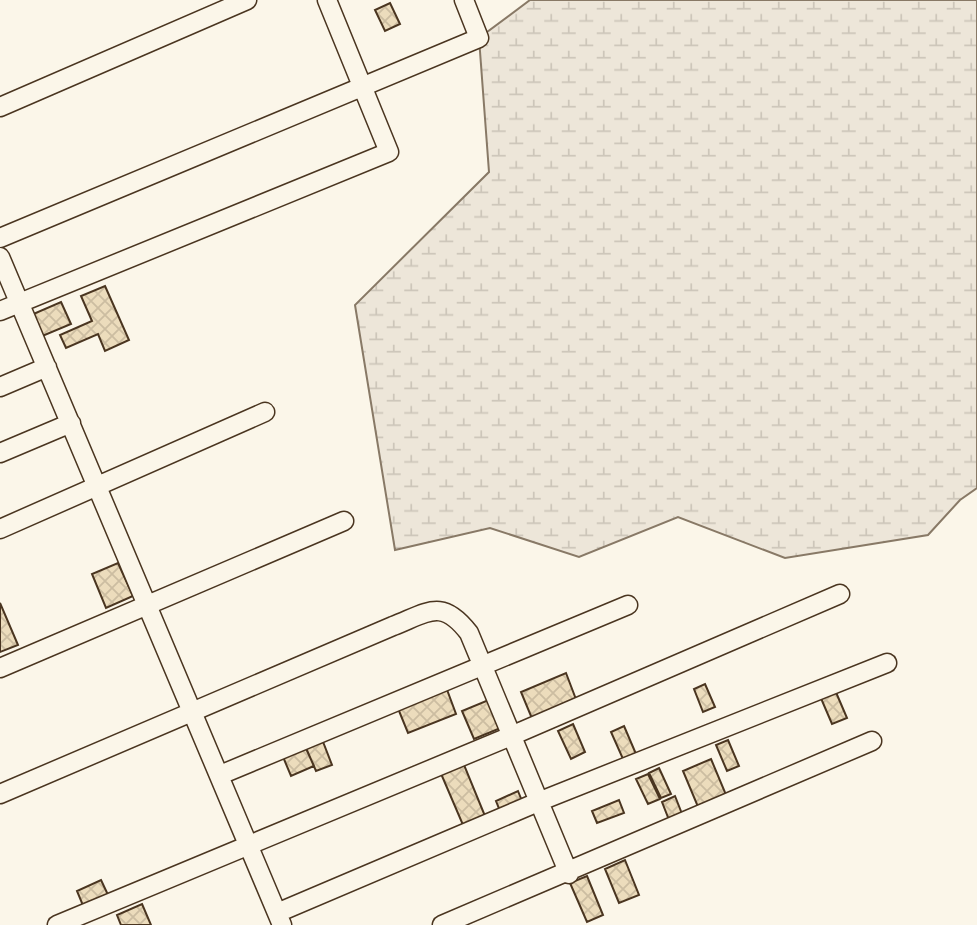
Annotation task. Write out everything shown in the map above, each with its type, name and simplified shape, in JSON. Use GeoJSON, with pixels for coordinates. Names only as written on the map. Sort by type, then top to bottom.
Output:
{"type":"FeatureCollection","features":[{"type":"Feature","properties":{"kind":"street"},"geometry":{"type":"LineString","coordinates":[[0,107],[247,0]]}},
{"type":"Feature","properties":{"kind":"street"},"geometry":{"type":"LineString","coordinates":[[0,311],[389,152],[327,0]]}},
{"type":"Feature","properties":{"kind":"street"},"geometry":{"type":"LineString","coordinates":[[0,239],[479,38],[464,0]]}},
{"type":"Feature","properties":{"kind":"street"},"geometry":{"type":"LineString","coordinates":[[0,257],[280,919],[538,802],[887,663]]}},
{"type":"Feature","properties":{"kind":"street"},"geometry":{"type":"LineString","coordinates":[[0,387],[47,367]]}},
{"type":"Feature","properties":{"kind":"street"},"geometry":{"type":"LineString","coordinates":[[0,529],[265,412]]}},
{"type":"Feature","properties":{"kind":"street"},"geometry":{"type":"LineString","coordinates":[[0,453],[71,423]]}},
{"type":"Feature","properties":{"kind":"street"},"geometry":{"type":"LineString","coordinates":[[0,667],[344,521]]}},
{"type":"Feature","properties":{"kind":"street"},"geometry":{"type":"LineString","coordinates":[[57,925],[511,736],[840,594]]}},
{"type":"Feature","properties":{"kind":"street"},"geometry":{"type":"LineString","coordinates":[[220,775],[628,605]]}},
{"type":"Feature","properties":{"kind":"street"},"geometry":{"type":"LineString","coordinates":[[0,794],[432,610],[444,610],[457,618],[469,633],[569,874]]}},
{"type":"Feature","properties":{"kind":"street"},"geometry":{"type":"LineString","coordinates":[[443,925],[569,874],[872,741]]}},
{"type":"Feature","properties":{"kind":"green space"},"geometry":{"type":"Polygon","coordinates":[[[530,0],[977,0],[977,488],[960,500],[928,535],[785,558],[678,517],[579,557],[490,528],[395,550],[355,305],[489,172],[479,38],[530,0]]]}},
{"type":"Feature","properties":{"kind":"building"},"geometry":{"type":"Polygon","coordinates":[[[390,3],[400,24],[385,31],[375,10],[390,3]]]}},
{"type":"Feature","properties":{"kind":"building"},"geometry":{"type":"Polygon","coordinates":[[[105,286],[129,340],[105,351],[98,334],[66,348],[60,335],[92,321],[81,296],[105,286]]]}},
{"type":"Feature","properties":{"kind":"building"},"geometry":{"type":"Polygon","coordinates":[[[61,302],[71,324],[40,337],[31,315],[61,302]]]}},
{"type":"Feature","properties":{"kind":"building"},"geometry":{"type":"Polygon","coordinates":[[[118,563],[133,596],[106,608],[92,574],[118,563]]]}},
{"type":"Feature","properties":{"kind":"building"},"geometry":{"type":"Polygon","coordinates":[[[0,603],[18,645],[0,652],[0,603]]]}},
{"type":"Feature","properties":{"kind":"building"},"geometry":{"type":"Polygon","coordinates":[[[566,673],[577,702],[533,721],[521,692],[566,673]]]}},
{"type":"Feature","properties":{"kind":"building"},"geometry":{"type":"Polygon","coordinates":[[[705,684],[715,707],[703,712],[694,689],[705,684]]]}},
{"type":"Feature","properties":{"kind":"building"},"geometry":{"type":"Polygon","coordinates":[[[446,687],[456,714],[408,733],[397,706],[446,687]]]}},
{"type":"Feature","properties":{"kind":"building"},"geometry":{"type":"Polygon","coordinates":[[[835,690],[847,718],[832,724],[820,696],[835,690]]]}},
{"type":"Feature","properties":{"kind":"building"},"geometry":{"type":"Polygon","coordinates":[[[491,699],[503,727],[474,739],[462,711],[491,699]]]}},
{"type":"Feature","properties":{"kind":"building"},"geometry":{"type":"Polygon","coordinates":[[[573,724],[585,752],[571,759],[558,731],[573,724]]]}},
{"type":"Feature","properties":{"kind":"building"},"geometry":{"type":"Polygon","coordinates":[[[624,726],[636,754],[623,759],[611,732],[624,726]]]}},
{"type":"Feature","properties":{"kind":"building"},"geometry":{"type":"Polygon","coordinates":[[[320,734],[332,765],[316,771],[303,741],[320,734]]]}},
{"type":"Feature","properties":{"kind":"building"},"geometry":{"type":"Polygon","coordinates":[[[728,740],[739,766],[727,771],[716,745],[728,740]]]}},
{"type":"Feature","properties":{"kind":"building"},"geometry":{"type":"Polygon","coordinates":[[[303,742],[314,766],[291,776],[281,752],[303,742]]]}},
{"type":"Feature","properties":{"kind":"building"},"geometry":{"type":"Polygon","coordinates":[[[711,759],[729,802],[701,814],[683,771],[711,759]]]}},
{"type":"Feature","properties":{"kind":"building"},"geometry":{"type":"Polygon","coordinates":[[[462,760],[485,816],[463,825],[439,769],[462,760]]]}},
{"type":"Feature","properties":{"kind":"building"},"geometry":{"type":"Polygon","coordinates":[[[659,768],[671,794],[661,798],[649,773],[659,768]]]}},
{"type":"Feature","properties":{"kind":"building"},"geometry":{"type":"Polygon","coordinates":[[[648,774],[660,799],[648,804],[636,779],[648,774]]]}},
{"type":"Feature","properties":{"kind":"building"},"geometry":{"type":"Polygon","coordinates":[[[518,791],[522,801],[500,811],[496,801],[518,791]]]}},
{"type":"Feature","properties":{"kind":"building"},"geometry":{"type":"Polygon","coordinates":[[[675,796],[684,819],[671,825],[662,802],[675,796]]]}},
{"type":"Feature","properties":{"kind":"building"},"geometry":{"type":"Polygon","coordinates":[[[619,800],[624,813],[597,823],[592,811],[619,800]]]}},
{"type":"Feature","properties":{"kind":"building"},"geometry":{"type":"Polygon","coordinates":[[[625,860],[639,895],[619,903],[605,869],[625,860]]]}},
{"type":"Feature","properties":{"kind":"building"},"geometry":{"type":"Polygon","coordinates":[[[587,876],[603,915],[587,922],[570,883],[587,876]]]}},
{"type":"Feature","properties":{"kind":"building"},"geometry":{"type":"Polygon","coordinates":[[[101,880],[109,897],[84,908],[77,891],[101,880]]]}},
{"type":"Feature","properties":{"kind":"building"},"geometry":{"type":"Polygon","coordinates":[[[142,904],[151,925],[121,925],[117,915],[142,904]]]}}]}
